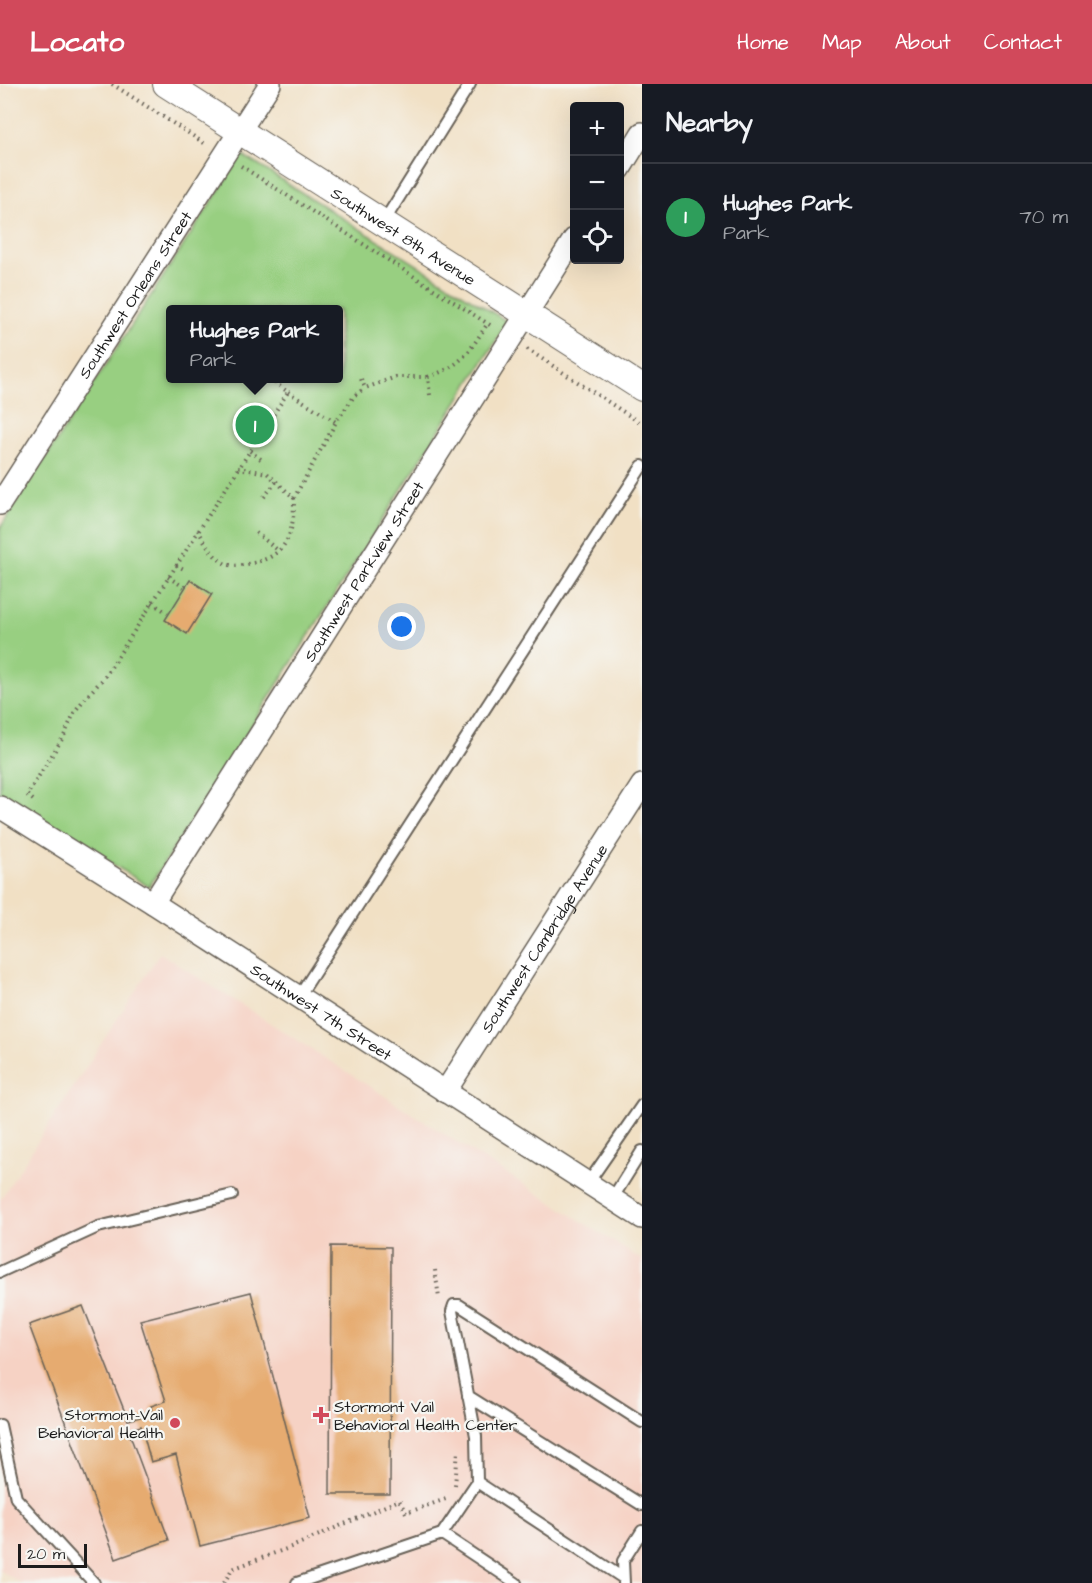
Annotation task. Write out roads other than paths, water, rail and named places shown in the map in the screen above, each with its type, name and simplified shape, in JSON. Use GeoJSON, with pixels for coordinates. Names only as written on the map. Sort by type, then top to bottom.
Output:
{"type":"FeatureCollection","features":[{"type":"Feature","properties":{"kind":"street","name":"Southwest 8th Avenue"},"geometry":{"type":"LineString","coordinates":[[166,84],[642,388]]}},
{"type":"Feature","properties":{"kind":"street","name":"Southwest Orleans Street"},"geometry":{"type":"LineString","coordinates":[[0,504],[270,84]]}},
{"type":"Feature","properties":{"kind":"street"},"geometry":{"type":"LineString","coordinates":[[624,162],[642,133]]}},
{"type":"Feature","properties":{"kind":"street","name":"Southwest Parkview Street"},"geometry":{"type":"LineString","coordinates":[[153,903],[570,245]]}},
{"type":"Feature","properties":{"kind":"street","name":"Southwest Cambridge Avenue"},"geometry":{"type":"LineString","coordinates":[[445,1092],[642,785]]}},
{"type":"Feature","properties":{"kind":"street","name":"Southwest 7th Street"},"geometry":{"type":"LineString","coordinates":[[0,807],[642,1218]]}},
{"type":"Feature","properties":{"kind":"lane"},"geometry":{"type":"LineString","coordinates":[[383,224],[470,84]]}},
{"type":"Feature","properties":{"kind":"lane"},"geometry":{"type":"LineString","coordinates":[[298,998],[642,466]]}},
{"type":"Feature","properties":{"kind":"lane"},"geometry":{"type":"LineString","coordinates":[[588,1183],[642,1105]]}},
{"type":"Feature","properties":{"kind":"lane"},"geometry":{"type":"LineString","coordinates":[[612,1199],[642,1151]]}},
{"type":"Feature","properties":{"kind":"lane"},"geometry":{"type":"LineString","coordinates":[[0,1272],[98,1227],[232,1195]]}},
{"type":"Feature","properties":{"kind":"lane"},"geometry":{"type":"LineString","coordinates":[[297,1583],[442,1534],[477,1482],[476,1436],[452,1311],[454,1305],[459,1305],[642,1422]]}},
{"type":"Feature","properties":{"kind":"lane"},"geometry":{"type":"LineString","coordinates":[[468,1396],[642,1505]]}},
{"type":"Feature","properties":{"kind":"lane"},"geometry":{"type":"LineString","coordinates":[[0,1425],[16,1498],[94,1583]]}},
{"type":"Feature","properties":{"kind":"lane"},"geometry":{"type":"LineString","coordinates":[[477,1482],[623,1581]]}},
{"type":"Feature","properties":{"kind":"lane"},"geometry":{"type":"LineString","coordinates":[[623,1581],[623,1561],[642,1531]]}},
{"type":"Feature","properties":{"kind":"lane"},"geometry":{"type":"LineString","coordinates":[[442,1534],[516,1583]]}},
{"type":"Feature","properties":{"kind":"place","name":"Hughes Park"},"geometry":{"type":"Point","coordinates":[255,425]}},
{"type":"Feature","properties":{"kind":"place","name":"Stormont Vail Behavioral Health Center"},"geometry":{"type":"Point","coordinates":[321,1415]}},
{"type":"Feature","properties":{"kind":"place","name":"Stormont-Vail Behavioral Health"},"geometry":{"type":"Point","coordinates":[175,1423]}}]}
